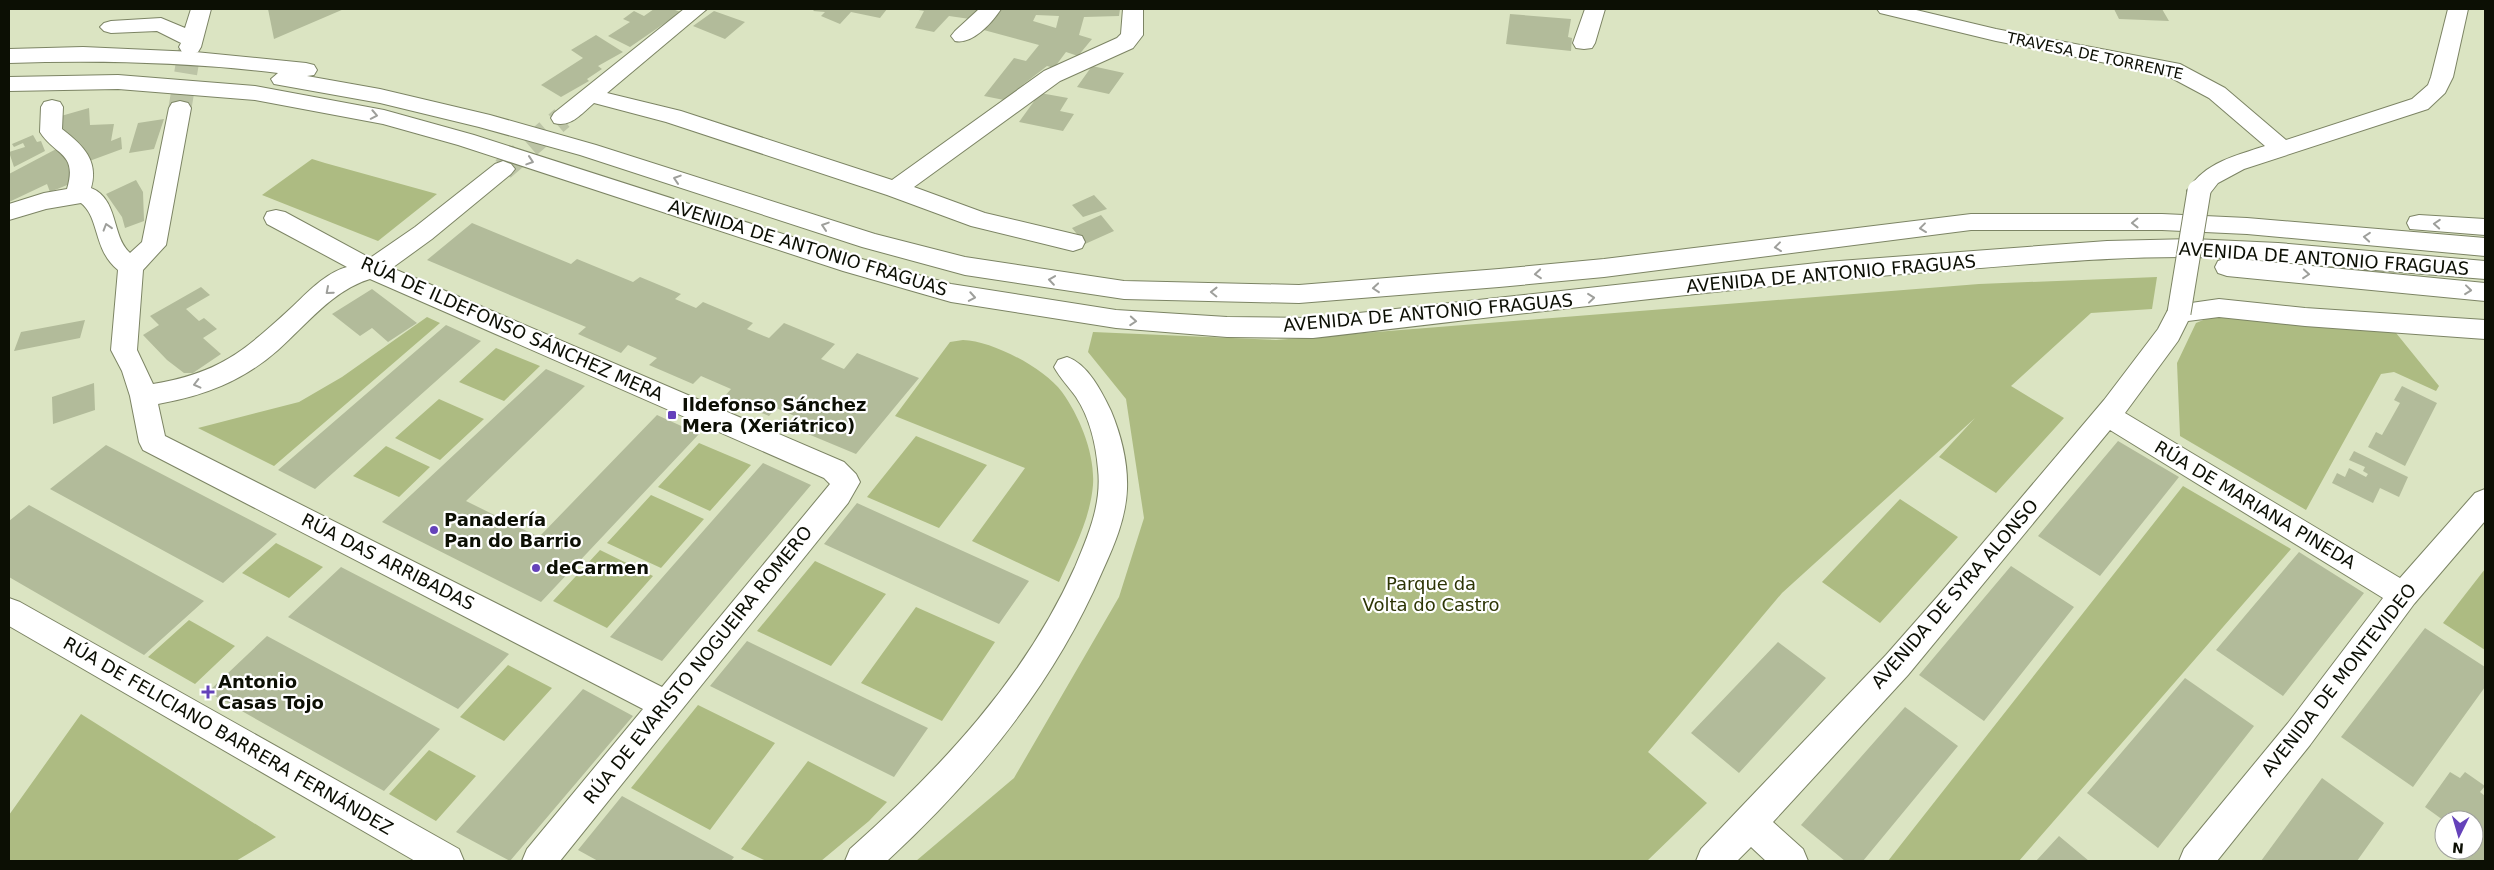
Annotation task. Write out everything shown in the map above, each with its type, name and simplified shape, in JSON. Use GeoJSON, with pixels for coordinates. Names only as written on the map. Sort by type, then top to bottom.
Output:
{"type":"FeatureCollection","features":[{"type":"Feature","properties":{"kind":"main road"},"geometry":{"type":"LineString","coordinates":[[111,27],[162,24],[191,44],[201,9]]}},
{"type":"Feature","properties":{"kind":"main road"},"geometry":{"type":"LineString","coordinates":[[562,118],[697,9]]}},
{"type":"Feature","properties":{"kind":"main road"},"geometry":{"type":"LineString","coordinates":[[962,36],[991,9]]}},
{"type":"Feature","properties":{"kind":"main road"},"geometry":{"type":"LineString","coordinates":[[895,189],[1052,76],[1125,42],[1132,35],[1133,9]]}},
{"type":"Feature","properties":{"kind":"main road"},"geometry":{"type":"LineString","coordinates":[[1584,43],[1595,9]]}},
{"type":"Feature","properties":{"kind":"main road","name":"TRAVESA DE TORRENTE"},"geometry":{"type":"LineString","coordinates":[[1887,9],[1996,35],[2172,69],[2196,78],[2220,93],[2281,148]]}},
{"type":"Feature","properties":{"kind":"main road"},"geometry":{"type":"LineString","coordinates":[[2281,148],[2420,104],[2437,88],[2442,77],[2458,9]]}},
{"type":"Feature","properties":{"kind":"main road"},"geometry":{"type":"LineString","coordinates":[[9,56],[124,54],[203,58],[322,72],[409,89],[463,104],[506,127]]}},
{"type":"Feature","properties":{"kind":"main road","name":"AVENIDA DE ANTONIO FRAGUAS"},"geometry":{"type":"LineString","coordinates":[[9,68],[74,66],[157,68],[277,78],[380,96],[506,127],[588,150],[871,240],[956,263],[1124,290],[1299,294],[1499,278],[1604,268],[1971,222],[2162,222],[2247,226],[2485,247]]}},
{"type":"Feature","properties":{"kind":"main road","name":"AVENIDA DE ANTONIO FRAGUAS"},"geometry":{"type":"LineString","coordinates":[[9,84],[118,82],[255,93],[384,117],[466,140],[852,265],[951,293],[1116,319],[1227,327],[1313,328],[1826,271],[2107,250],[2193,248],[2370,259],[2485,270]]}},
{"type":"Feature","properties":{"kind":"main road"},"geometry":{"type":"LineString","coordinates":[[9,96],[98,95],[283,110],[340,109]]}},
{"type":"Feature","properties":{"kind":"main road"},"geometry":{"type":"LineString","coordinates":[[589,95],[673,116],[895,189],[980,220],[1074,242]]}},
{"type":"Feature","properties":{"kind":"main road"},"geometry":{"type":"LineString","coordinates":[[52,107],[51,132],[73,149],[83,174],[77,194]]}},
{"type":"Feature","properties":{"kind":"main road"},"geometry":{"type":"LineString","coordinates":[[180,108],[154,245],[131,267],[124,350],[135,371],[143,396],[204,383],[231,370],[267,345],[346,276],[371,269],[422,234],[504,169]]}},
{"type":"Feature","properties":{"kind":"main road","name":"AVENIDA DE SYRA ALONSO"},"geometry":{"type":"LineString","coordinates":[[1712,861],[1750,824],[1776,792],[1897,665],[2108,415],[2169,334],[2179,313],[2199,191],[2204,181],[2210,176],[2281,148]]}},
{"type":"Feature","properties":{"kind":"main road"},"geometry":{"type":"LineString","coordinates":[[9,212],[44,201],[85,194],[91,198],[104,217],[115,253],[131,267]]}},
{"type":"Feature","properties":{"kind":"main road"},"geometry":{"type":"LineString","coordinates":[[1971,222],[2010,212],[2133,206],[2195,207],[2485,228]]}},
{"type":"Feature","properties":{"kind":"main road","name":"RÚA DE ILDEFONSO SÁNCHEZ MERA"},"geometry":{"type":"LineString","coordinates":[[276,218],[371,269],[834,470]]}},
{"type":"Feature","properties":{"kind":"main road"},"geometry":{"type":"LineString","coordinates":[[1960,262],[2195,264],[2485,292]]}},
{"type":"Feature","properties":{"kind":"main road"},"geometry":{"type":"LineString","coordinates":[[2179,313],[2219,308],[2314,318],[2485,329]]}},
{"type":"Feature","properties":{"kind":"main road"},"geometry":{"type":"LineString","coordinates":[[862,861],[940,786],[986,733],[1045,650],[1090,569],[1111,507],[1114,482],[1110,456],[1101,424],[1088,394],[1066,368]]}},
{"type":"Feature","properties":{"kind":"main road","name":"RÚA DAS ARRIBADAS"},"geometry":{"type":"LineString","coordinates":[[143,396],[153,442],[665,704]]}},
{"type":"Feature","properties":{"kind":"main road","name":"RÚA DE MARIANA PINEDA"},"geometry":{"type":"LineString","coordinates":[[2108,415],[2403,595]]}},
{"type":"Feature","properties":{"kind":"main road","name":"RÚA DE EVARISTO NOGUEIRA ROMERO"},"geometry":{"type":"LineString","coordinates":[[539,861],[844,486],[844,479],[834,470]]}},
{"type":"Feature","properties":{"kind":"main road","name":"AVENIDA DE MONTEVIDEO"},"geometry":{"type":"LineString","coordinates":[[2196,861],[2299,734],[2403,595],[2485,501]]}},
{"type":"Feature","properties":{"kind":"main road","name":"RÚA DE FELICIANO BARRERA FERNÁNDEZ"},"geometry":{"type":"LineString","coordinates":[[9,611],[447,861]]}},
{"type":"Feature","properties":{"kind":"main road"},"geometry":{"type":"LineString","coordinates":[[1750,824],[1791,861]]}},
{"type":"Feature","properties":{"kind":"green space"},"geometry":{"type":"Polygon","coordinates":[[[312,159],[437,194],[378,241],[262,195],[312,159]]]}},
{"type":"Feature","properties":{"kind":"green space","name":"Parque da Volta do Castro"},"geometry":{"type":"Polygon","coordinates":[[[2157,277],[2152,309],[2091,313],[2011,386],[2064,418],[1996,493],[1939,457],[1975,418],[1782,593],[1648,752],[1707,803],[1647,861],[916,861],[1014,778],[1119,597],[1144,518],[1126,399],[1088,352],[1093,332],[1276,340],[1979,284],[2157,277]]]}},
{"type":"Feature","properties":{"kind":"green space"},"geometry":{"type":"Polygon","coordinates":[[[2213,316],[2392,328],[2439,386],[2436,391],[2394,372],[2381,374],[2306,510],[2180,436],[2177,363],[2196,323],[2213,316]]]}},
{"type":"Feature","properties":{"kind":"green space"},"geometry":{"type":"Polygon","coordinates":[[[427,317],[440,323],[274,466],[198,428],[299,402],[342,377],[427,317]]]}},
{"type":"Feature","properties":{"kind":"green space"},"geometry":{"type":"Polygon","coordinates":[[[963,340],[989,345],[1017,357],[1043,374],[1054,383],[1069,402],[1085,436],[1092,461],[1093,485],[1091,498],[1085,523],[1059,582],[972,541],[1025,468],[895,416],[950,342],[963,340]]]}},
{"type":"Feature","properties":{"kind":"green space"},"geometry":{"type":"Polygon","coordinates":[[[496,348],[540,366],[504,401],[459,382],[496,348]]]}},
{"type":"Feature","properties":{"kind":"green space"},"geometry":{"type":"Polygon","coordinates":[[[439,399],[484,419],[440,460],[395,438],[439,399]]]}},
{"type":"Feature","properties":{"kind":"green space"},"geometry":{"type":"Polygon","coordinates":[[[916,436],[987,465],[939,528],[867,497],[916,436]]]}},
{"type":"Feature","properties":{"kind":"green space"},"geometry":{"type":"Polygon","coordinates":[[[699,443],[751,465],[710,511],[658,487],[699,443]]]}},
{"type":"Feature","properties":{"kind":"green space"},"geometry":{"type":"Polygon","coordinates":[[[386,446],[430,467],[399,497],[353,476],[386,446]]]}},
{"type":"Feature","properties":{"kind":"green space"},"geometry":{"type":"Polygon","coordinates":[[[2183,486],[2291,549],[2019,861],[1888,861],[2183,486]]]}},
{"type":"Feature","properties":{"kind":"green space"},"geometry":{"type":"Polygon","coordinates":[[[651,495],[704,519],[661,568],[607,543],[651,495]]]}},
{"type":"Feature","properties":{"kind":"green space"},"geometry":{"type":"Polygon","coordinates":[[[1900,499],[1958,537],[1880,623],[1822,582],[1900,499]]]}},
{"type":"Feature","properties":{"kind":"green space"},"geometry":{"type":"Polygon","coordinates":[[[276,543],[323,567],[289,598],[242,573],[276,543]]]}},
{"type":"Feature","properties":{"kind":"green space"},"geometry":{"type":"Polygon","coordinates":[[[600,550],[653,576],[607,628],[553,601],[600,550]]]}},
{"type":"Feature","properties":{"kind":"green space"},"geometry":{"type":"Polygon","coordinates":[[[815,561],[886,594],[831,666],[757,631],[815,561]]]}},
{"type":"Feature","properties":{"kind":"green space"},"geometry":{"type":"Polygon","coordinates":[[[2485,569],[2485,650],[2443,623],[2485,569]]]}},
{"type":"Feature","properties":{"kind":"green space"},"geometry":{"type":"Polygon","coordinates":[[[916,607],[995,642],[942,721],[861,683],[916,607]]]}},
{"type":"Feature","properties":{"kind":"green space"},"geometry":{"type":"Polygon","coordinates":[[[189,620],[235,646],[195,684],[148,657],[189,620]]]}},
{"type":"Feature","properties":{"kind":"green space"},"geometry":{"type":"Polygon","coordinates":[[[508,665],[552,688],[504,741],[460,717],[508,665]]]}},
{"type":"Feature","properties":{"kind":"green space"},"geometry":{"type":"Polygon","coordinates":[[[698,705],[775,743],[710,830],[631,788],[698,705]]]}},
{"type":"Feature","properties":{"kind":"green space"},"geometry":{"type":"Polygon","coordinates":[[[81,714],[276,837],[236,861],[9,861],[9,815],[81,714]]]}},
{"type":"Feature","properties":{"kind":"green space"},"geometry":{"type":"Polygon","coordinates":[[[429,750],[476,776],[436,821],[389,794],[429,750]]]}},
{"type":"Feature","properties":{"kind":"green space"},"geometry":{"type":"Polygon","coordinates":[[[808,761],[887,802],[869,821],[821,861],[766,861],[741,849],[808,761]]]}},
{"type":"Feature","properties":{"kind":"building"},"geometry":{"type":"Polygon","coordinates":[[[268,9],[344,9],[274,39],[268,9]]]}},
{"type":"Feature","properties":{"kind":"building"},"geometry":{"type":"Polygon","coordinates":[[[654,9],[672,9],[681,12],[630,47],[608,36],[630,22],[623,19],[634,11],[644,16],[654,9]]]}},
{"type":"Feature","properties":{"kind":"building"},"geometry":{"type":"Polygon","coordinates":[[[815,9],[887,9],[880,18],[851,12],[840,24],[821,16],[825,12],[813,11],[815,9]]]}},
{"type":"Feature","properties":{"kind":"building"},"geometry":{"type":"Polygon","coordinates":[[[913,9],[981,9],[970,19],[949,16],[934,32],[915,28],[924,11],[913,9]]]}},
{"type":"Feature","properties":{"kind":"building"},"geometry":{"type":"Polygon","coordinates":[[[1001,9],[1120,9],[1119,16],[1084,17],[1079,35],[1092,39],[1078,56],[1066,52],[1054,68],[1047,66],[1020,87],[1009,101],[984,96],[1014,58],[1026,61],[1039,45],[980,29],[1001,9]],[[1036,15],[1033,21],[1056,28],[1059,16],[1036,15]]]}},
{"type":"Feature","properties":{"kind":"building"},"geometry":{"type":"Polygon","coordinates":[[[2114,9],[2162,9],[2169,21],[2119,19],[2114,9]]]}},
{"type":"Feature","properties":{"kind":"building"},"geometry":{"type":"Polygon","coordinates":[[[714,11],[745,22],[725,39],[693,26],[714,11]]]}},
{"type":"Feature","properties":{"kind":"building"},"geometry":{"type":"Polygon","coordinates":[[[1510,14],[1571,19],[1568,37],[1572,38],[1571,51],[1506,44],[1510,14]]]}},
{"type":"Feature","properties":{"kind":"building"},"geometry":{"type":"Polygon","coordinates":[[[596,35],[623,52],[598,66],[602,69],[587,79],[589,81],[561,97],[541,85],[583,58],[571,50],[596,35]]]}},
{"type":"Feature","properties":{"kind":"building"},"geometry":{"type":"Polygon","coordinates":[[[1092,66],[1124,73],[1109,94],[1077,87],[1092,66]]]}},
{"type":"Feature","properties":{"kind":"building"},"geometry":{"type":"Polygon","coordinates":[[[1040,93],[1068,98],[1060,111],[1074,114],[1063,131],[1019,122],[1040,93]]]}},
{"type":"Feature","properties":{"kind":"building"},"geometry":{"type":"Polygon","coordinates":[[[89,108],[90,125],[114,124],[111,141],[121,137],[122,149],[84,163],[54,118],[89,108]]]}},
{"type":"Feature","properties":{"kind":"building"},"geometry":{"type":"Polygon","coordinates":[[[164,119],[154,149],[129,153],[138,123],[164,119]]]}},
{"type":"Feature","properties":{"kind":"building"},"geometry":{"type":"Polygon","coordinates":[[[33,135],[37,142],[41,141],[45,151],[14,167],[9,152],[25,147],[23,143],[14,147],[12,144],[33,135]]]}},
{"type":"Feature","properties":{"kind":"building"},"geometry":{"type":"Polygon","coordinates":[[[60,147],[72,157],[77,181],[50,192],[47,184],[9,202],[9,174],[60,147]]]}},
{"type":"Feature","properties":{"kind":"building"},"geometry":{"type":"Polygon","coordinates":[[[136,180],[143,192],[144,221],[125,228],[122,217],[106,194],[136,180]]]}},
{"type":"Feature","properties":{"kind":"building"},"geometry":{"type":"Polygon","coordinates":[[[1094,195],[1107,209],[1083,217],[1072,205],[1094,195]]]}},
{"type":"Feature","properties":{"kind":"building"},"geometry":{"type":"Polygon","coordinates":[[[1101,215],[1114,231],[1085,244],[1072,228],[1101,215]]]}},
{"type":"Feature","properties":{"kind":"building"},"geometry":{"type":"Polygon","coordinates":[[[472,223],[571,264],[577,259],[633,282],[640,277],[681,294],[675,299],[696,308],[703,302],[753,323],[747,329],[769,338],[784,323],[835,344],[821,359],[844,369],[857,353],[919,378],[856,454],[808,434],[816,425],[776,408],[769,416],[724,397],[731,389],[701,376],[693,384],[649,365],[657,358],[628,345],[621,353],[578,334],[586,327],[427,260],[472,223]]]}},
{"type":"Feature","properties":{"kind":"building"},"geometry":{"type":"Polygon","coordinates":[[[201,287],[210,295],[186,309],[199,321],[204,318],[217,329],[203,338],[221,354],[193,373],[184,373],[167,360],[143,335],[159,325],[150,316],[201,287]]]}},
{"type":"Feature","properties":{"kind":"building"},"geometry":{"type":"Polygon","coordinates":[[[372,289],[417,323],[388,342],[372,328],[360,336],[332,314],[372,289]]]}},
{"type":"Feature","properties":{"kind":"building"},"geometry":{"type":"Polygon","coordinates":[[[85,320],[80,338],[14,351],[21,332],[85,320]]]}},
{"type":"Feature","properties":{"kind":"building"},"geometry":{"type":"Polygon","coordinates":[[[446,325],[481,341],[315,489],[278,470],[446,325]]]}},
{"type":"Feature","properties":{"kind":"building"},"geometry":{"type":"Polygon","coordinates":[[[546,369],[585,386],[466,501],[539,537],[657,415],[699,434],[541,602],[382,522],[546,369]]]}},
{"type":"Feature","properties":{"kind":"building"},"geometry":{"type":"Polygon","coordinates":[[[94,383],[95,410],[53,424],[52,397],[94,383]]]}},
{"type":"Feature","properties":{"kind":"building"},"geometry":{"type":"Polygon","coordinates":[[[2402,386],[2437,403],[2405,466],[2368,447],[2376,432],[2382,435],[2400,403],[2394,400],[2402,386]]]}},
{"type":"Feature","properties":{"kind":"building"},"geometry":{"type":"Polygon","coordinates":[[[2118,441],[2179,477],[2100,576],[2038,536],[2118,441]]]}},
{"type":"Feature","properties":{"kind":"building"},"geometry":{"type":"Polygon","coordinates":[[[106,445],[277,534],[223,583],[50,489],[106,445]]]}},
{"type":"Feature","properties":{"kind":"building"},"geometry":{"type":"Polygon","coordinates":[[[2354,451],[2408,477],[2399,497],[2380,488],[2373,503],[2332,483],[2337,473],[2345,477],[2349,468],[2366,477],[2368,474],[2363,471],[2365,467],[2349,460],[2354,451]]]}},
{"type":"Feature","properties":{"kind":"building"},"geometry":{"type":"Polygon","coordinates":[[[763,463],[811,485],[662,661],[610,637],[763,463]]]}},
{"type":"Feature","properties":{"kind":"building"},"geometry":{"type":"Polygon","coordinates":[[[857,503],[1029,581],[999,624],[824,544],[857,503]]]}},
{"type":"Feature","properties":{"kind":"building"},"geometry":{"type":"Polygon","coordinates":[[[29,505],[204,601],[144,655],[9,577],[9,521],[29,505]]]}},
{"type":"Feature","properties":{"kind":"building"},"geometry":{"type":"Polygon","coordinates":[[[2299,552],[2364,593],[2283,696],[2216,650],[2299,552]]]}},
{"type":"Feature","properties":{"kind":"building"},"geometry":{"type":"Polygon","coordinates":[[[2011,566],[2074,607],[1984,721],[1919,675],[2011,566]]]}},
{"type":"Feature","properties":{"kind":"building"},"geometry":{"type":"Polygon","coordinates":[[[341,567],[509,654],[458,709],[288,617],[341,567]]]}},
{"type":"Feature","properties":{"kind":"building"},"geometry":{"type":"Polygon","coordinates":[[[2425,628],[2485,667],[2485,687],[2413,787],[2341,737],[2425,628]]]}},
{"type":"Feature","properties":{"kind":"building"},"geometry":{"type":"Polygon","coordinates":[[[267,636],[440,729],[384,791],[208,692],[267,636]]]}},
{"type":"Feature","properties":{"kind":"building"},"geometry":{"type":"Polygon","coordinates":[[[747,641],[928,728],[894,777],[710,686],[747,641]]]}},
{"type":"Feature","properties":{"kind":"building"},"geometry":{"type":"Polygon","coordinates":[[[1778,642],[1826,678],[1739,773],[1691,733],[1778,642]]]}},
{"type":"Feature","properties":{"kind":"building"},"geometry":{"type":"Polygon","coordinates":[[[2185,678],[2254,726],[2158,848],[2087,793],[2185,678]]]}},
{"type":"Feature","properties":{"kind":"building"},"geometry":{"type":"Polygon","coordinates":[[[583,689],[633,716],[510,861],[456,832],[583,689]]]}},
{"type":"Feature","properties":{"kind":"building"},"geometry":{"type":"Polygon","coordinates":[[[1905,707],[1958,746],[1863,861],[1845,861],[1801,825],[1905,707]]]}},
{"type":"Feature","properties":{"kind":"building"},"geometry":{"type":"Polygon","coordinates":[[[2450,772],[2460,778],[2465,772],[2485,786],[2480,792],[2485,796],[2485,861],[2458,861],[2484,860],[2484,810],[2434,810],[2434,814],[2425,807],[2450,772]]]}},
{"type":"Feature","properties":{"kind":"building"},"geometry":{"type":"Polygon","coordinates":[[[2322,778],[2384,823],[2357,861],[2261,861],[2322,778]]]}},
{"type":"Feature","properties":{"kind":"building"},"geometry":{"type":"Polygon","coordinates":[[[622,796],[734,857],[731,861],[598,861],[578,850],[622,796]]]}},
{"type":"Feature","properties":{"kind":"building"},"geometry":{"type":"Polygon","coordinates":[[[2059,836],[2089,861],[2036,861],[2059,836]]]}},
{"type":"Feature","properties":{"kind":"tunnel"},"geometry":{"type":"LineString","coordinates":[[180,108],[190,47]]}},
{"type":"Feature","properties":{"kind":"tunnel"},"geometry":{"type":"LineString","coordinates":[[503,169],[562,118]]}},
{"type":"Feature","properties":{"kind":"place","name":"Ildefonso Sánchez Mera (Xeriátrico)"},"geometry":{"type":"Point","coordinates":[672,415]}},
{"type":"Feature","properties":{"kind":"place","name":"Panadería Pan do Barrio"},"geometry":{"type":"Point","coordinates":[434,530]}},
{"type":"Feature","properties":{"kind":"place","name":"deCarmen"},"geometry":{"type":"Point","coordinates":[536,568]}},
{"type":"Feature","properties":{"kind":"place","name":"Antonio Casas Tojo"},"geometry":{"type":"Point","coordinates":[208,692]}}]}
